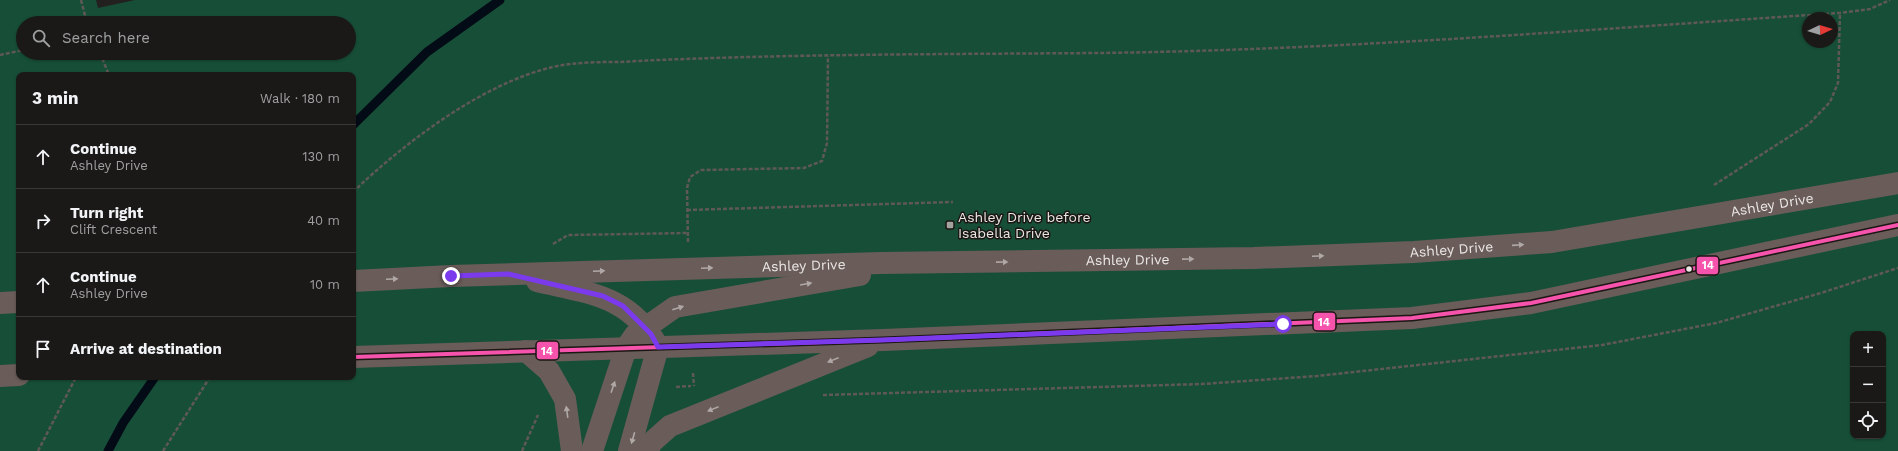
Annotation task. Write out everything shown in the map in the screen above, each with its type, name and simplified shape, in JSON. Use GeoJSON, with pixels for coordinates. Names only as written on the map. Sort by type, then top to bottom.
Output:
{"type":"FeatureCollection","features":[{"type":"Feature","properties":{"kind":"main road","name":"Ashley Drive"},"geometry":{"type":"LineString","coordinates":[[356,281],[508,274],[880,263],[1254,258],[1414,252],[1552,242],[1898,183]]}},
{"type":"Feature","properties":{"kind":"main road"},"geometry":{"type":"LineString","coordinates":[[356,357],[882,340],[1412,318],[1531,303],[1898,225]]}},
{"type":"Feature","properties":{"kind":"main road"},"geometry":{"type":"LineString","coordinates":[[592,451],[626,348],[635,335],[675,307],[932,263]]}},
{"type":"Feature","properties":{"kind":"main road"},"geometry":{"type":"LineString","coordinates":[[508,274],[603,296],[623,306],[651,334],[658,347],[629,451]]}},
{"type":"Feature","properties":{"kind":"main road"},"geometry":{"type":"LineString","coordinates":[[0,303],[16,302]]}},
{"type":"Feature","properties":{"kind":"main road"},"geometry":{"type":"LineString","coordinates":[[647,451],[652,442],[670,426],[882,340]]}},
{"type":"Feature","properties":{"kind":"main road"},"geometry":{"type":"LineString","coordinates":[[526,351],[549,371],[565,399],[572,451]]}},
{"type":"Feature","properties":{"kind":"main road"},"geometry":{"type":"LineString","coordinates":[[0,376],[16,375]]}},
{"type":"Feature","properties":{"kind":"path"},"geometry":{"type":"LineString","coordinates":[[81,0],[85,16]]}},
{"type":"Feature","properties":{"kind":"path"},"geometry":{"type":"LineString","coordinates":[[356,189],[382,164],[435,125],[496,89],[534,72],[556,66],[590,63],[828,56],[1159,52],[1287,48],[1840,13],[1870,9],[1890,0]]}},
{"type":"Feature","properties":{"kind":"path"},"geometry":{"type":"LineString","coordinates":[[1709,188],[1809,124],[1830,102],[1838,82],[1840,13]]}},
{"type":"Feature","properties":{"kind":"path"},"geometry":{"type":"LineString","coordinates":[[0,55],[16,52]]}},
{"type":"Feature","properties":{"kind":"path"},"geometry":{"type":"LineString","coordinates":[[828,56],[827,143],[822,160],[804,168],[701,170],[690,177],[687,188],[687,210],[953,202]]}},
{"type":"Feature","properties":{"kind":"path"},"geometry":{"type":"LineString","coordinates":[[103,60],[108,72]]}},
{"type":"Feature","properties":{"kind":"path"},"geometry":{"type":"LineString","coordinates":[[548,248],[568,235],[688,233]]}},
{"type":"Feature","properties":{"kind":"path"},"geometry":{"type":"LineString","coordinates":[[818,396],[1202,384],[1317,376],[1602,345],[1716,323],[1822,293],[1898,268]]}},
{"type":"Feature","properties":{"kind":"path"},"geometry":{"type":"LineString","coordinates":[[38,451],[74,380]]}},
{"type":"Feature","properties":{"kind":"path"},"geometry":{"type":"LineString","coordinates":[[163,451],[208,380]]}},
{"type":"Feature","properties":{"kind":"path"},"geometry":{"type":"LineString","coordinates":[[522,451],[540,412]]}},
{"type":"Feature","properties":{"kind":"green space"},"geometry":{"type":"Polygon","coordinates":[[[0,0],[96,0],[98,8],[135,0],[1898,0],[1898,451],[0,451],[0,0]]]}},
{"type":"Feature","properties":{"kind":"waterway"},"geometry":{"type":"LineString","coordinates":[[356,122],[427,52],[500,0]]}},
{"type":"Feature","properties":{"kind":"waterway"},"geometry":{"type":"LineString","coordinates":[[108,451],[123,423],[153,380]]}},
{"type":"Feature","properties":{"kind":"transit line","name":"14"},"geometry":{"type":"LineString","coordinates":[[356,357],[883,340],[1412,318],[1531,303],[1898,225]]}},
{"type":"Feature","properties":{"kind":"place","name":"Ashley Drive before Isabella Drive"},"geometry":{"type":"Point","coordinates":[950,225]}},
{"type":"Feature","properties":{"kind":"route"},"geometry":{"type":"LineString","coordinates":[[451,276],[508,274],[603,296],[623,306],[651,334],[658,347],[882,340],[1283,324]]}}]}
